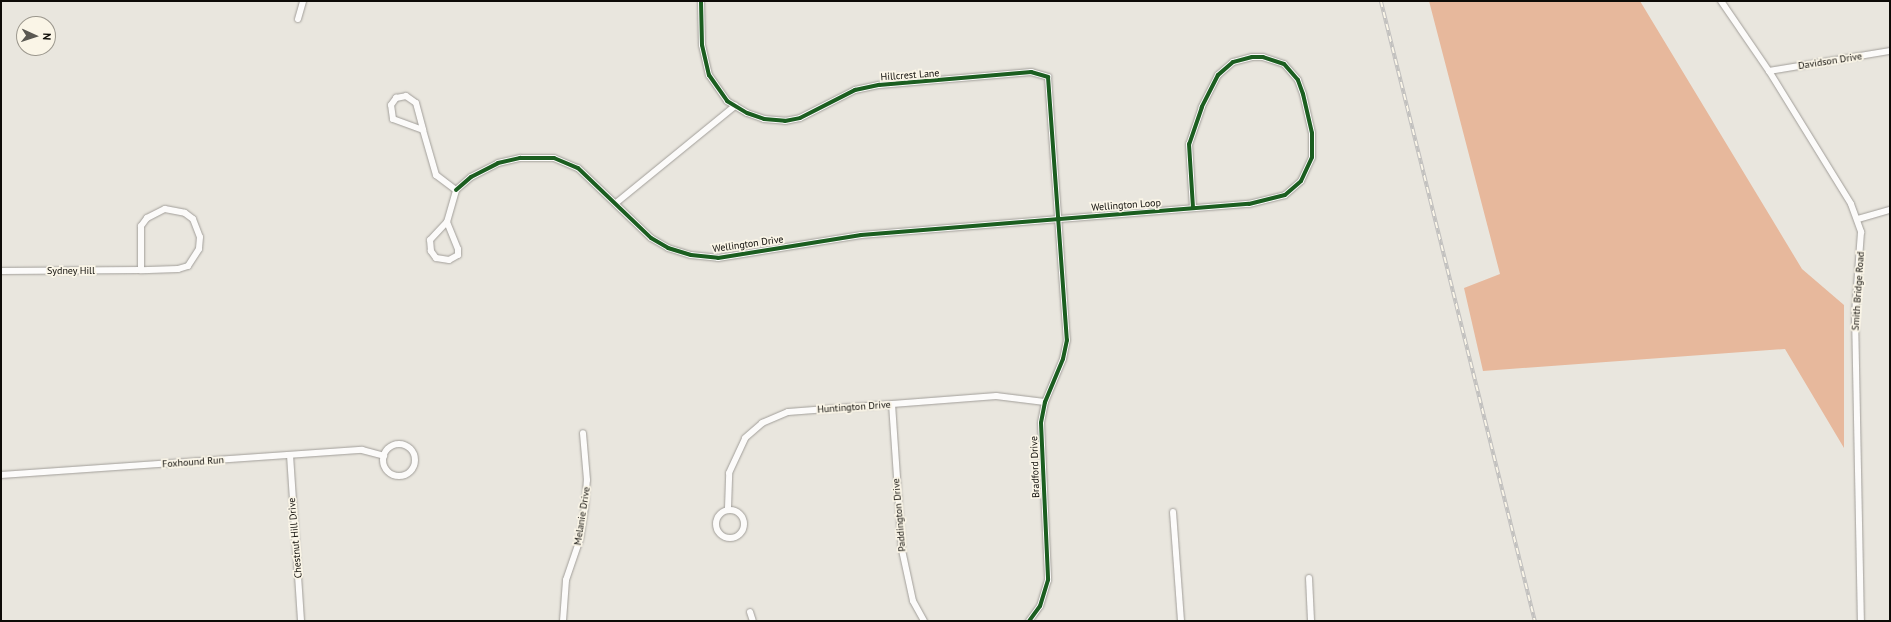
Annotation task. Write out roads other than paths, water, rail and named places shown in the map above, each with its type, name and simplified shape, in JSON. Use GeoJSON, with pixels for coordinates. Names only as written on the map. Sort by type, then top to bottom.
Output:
{"type":"FeatureCollection","features":[{"type":"Feature","properties":{"kind":"street"},"geometry":{"type":"LineString","coordinates":[[298,19],[303,1]]}},
{"type":"Feature","properties":{"kind":"street","name":"Hillcrest Lane"},"geometry":{"type":"LineString","coordinates":[[701,1],[702,45],[709,75],[718,92],[735,106],[764,119],[785,121],[809,114],[856,90],[871,86],[1031,72],[1045,74]]}},
{"type":"Feature","properties":{"kind":"street","name":"Smith Bridge Road"},"geometry":{"type":"LineString","coordinates":[[1721,1],[1769,71],[1858,219],[1861,246],[1855,314],[1856,428],[1861,621]]}},
{"type":"Feature","properties":{"kind":"street","name":"Davidson Drive"},"geometry":{"type":"LineString","coordinates":[[1769,71],[1890,51]]}},
{"type":"Feature","properties":{"kind":"street","name":"Wellington Loop"},"geometry":{"type":"LineString","coordinates":[[1061,218],[1193,208],[1274,199],[1285,195],[1301,181],[1312,157],[1312,132],[1298,80],[1284,64],[1262,57],[1252,57],[1233,62],[1218,75],[1202,107],[1189,144],[1193,208]]}},
{"type":"Feature","properties":{"kind":"street","name":"Bradford Drive"},"geometry":{"type":"LineString","coordinates":[[1029,621],[1040,606],[1048,580],[1041,456],[1045,402],[1063,359],[1067,340],[1061,218],[1051,86],[1045,74]]}},
{"type":"Feature","properties":{"kind":"street"},"geometry":{"type":"LineString","coordinates":[[423,130],[393,119],[391,105],[396,98],[413,99],[423,130],[436,175],[456,190],[447,222],[430,240],[431,251],[436,258],[449,260],[458,255],[458,249],[447,222]]}},
{"type":"Feature","properties":{"kind":"street"},"geometry":{"type":"LineString","coordinates":[[616,203],[735,106]]}},
{"type":"Feature","properties":{"kind":"street","name":"Wellington Drive"},"geometry":{"type":"LineString","coordinates":[[456,190],[471,177],[498,163],[537,156],[554,158],[578,168],[616,203],[641,229],[668,248],[691,255],[718,258],[854,236],[1061,218]]}},
{"type":"Feature","properties":{"kind":"street","name":"Sydney Hill"},"geometry":{"type":"LineString","coordinates":[[1,271],[167,271],[188,266],[195,258],[200,244],[198,228],[193,220],[185,213],[165,209],[147,218],[139,236],[141,270]]}},
{"type":"Feature","properties":{"kind":"street"},"geometry":{"type":"LineString","coordinates":[[1858,219],[1890,210]]}},
{"type":"Feature","properties":{"kind":"street","name":"Huntington Drive"},"geometry":{"type":"LineString","coordinates":[[728,508],[731,464],[745,438],[762,423],[788,412],[996,396],[1045,402]]}},
{"type":"Feature","properties":{"kind":"street","name":"Paddington Drive"},"geometry":{"type":"LineString","coordinates":[[892,404],[905,572],[913,601],[924,621]]}},
{"type":"Feature","properties":{"kind":"street","name":"Melanie Drive"},"geometry":{"type":"LineString","coordinates":[[563,621],[566,580],[580,539],[585,507],[587,480],[583,433]]}},
{"type":"Feature","properties":{"kind":"street"},"geometry":{"type":"LineString","coordinates":[[401,444],[413,453],[414,463],[405,475],[394,476],[386,469],[384,456],[391,446],[401,444]]}},
{"type":"Feature","properties":{"kind":"street","name":"Foxhound Run"},"geometry":{"type":"LineString","coordinates":[[1,474],[362,450],[384,456]]}},
{"type":"Feature","properties":{"kind":"street","name":"Chestnut Hill Drive"},"geometry":{"type":"LineString","coordinates":[[290,455],[301,621]]}},
{"type":"Feature","properties":{"kind":"street"},"geometry":{"type":"LineString","coordinates":[[728,508],[738,513],[743,520],[742,531],[735,538],[724,537],[718,532],[719,515],[728,508]]}},
{"type":"Feature","properties":{"kind":"street"},"geometry":{"type":"LineString","coordinates":[[1174,512],[1180,621]]}},
{"type":"Feature","properties":{"kind":"street"},"geometry":{"type":"LineString","coordinates":[[1309,578],[1311,621]]}},
{"type":"Feature","properties":{"kind":"street"},"geometry":{"type":"LineString","coordinates":[[750,612],[752,621]]}},
{"type":"Feature","properties":{"kind":"railway"},"geometry":{"type":"LineString","coordinates":[[1381,1],[1535,621]]}}]}
